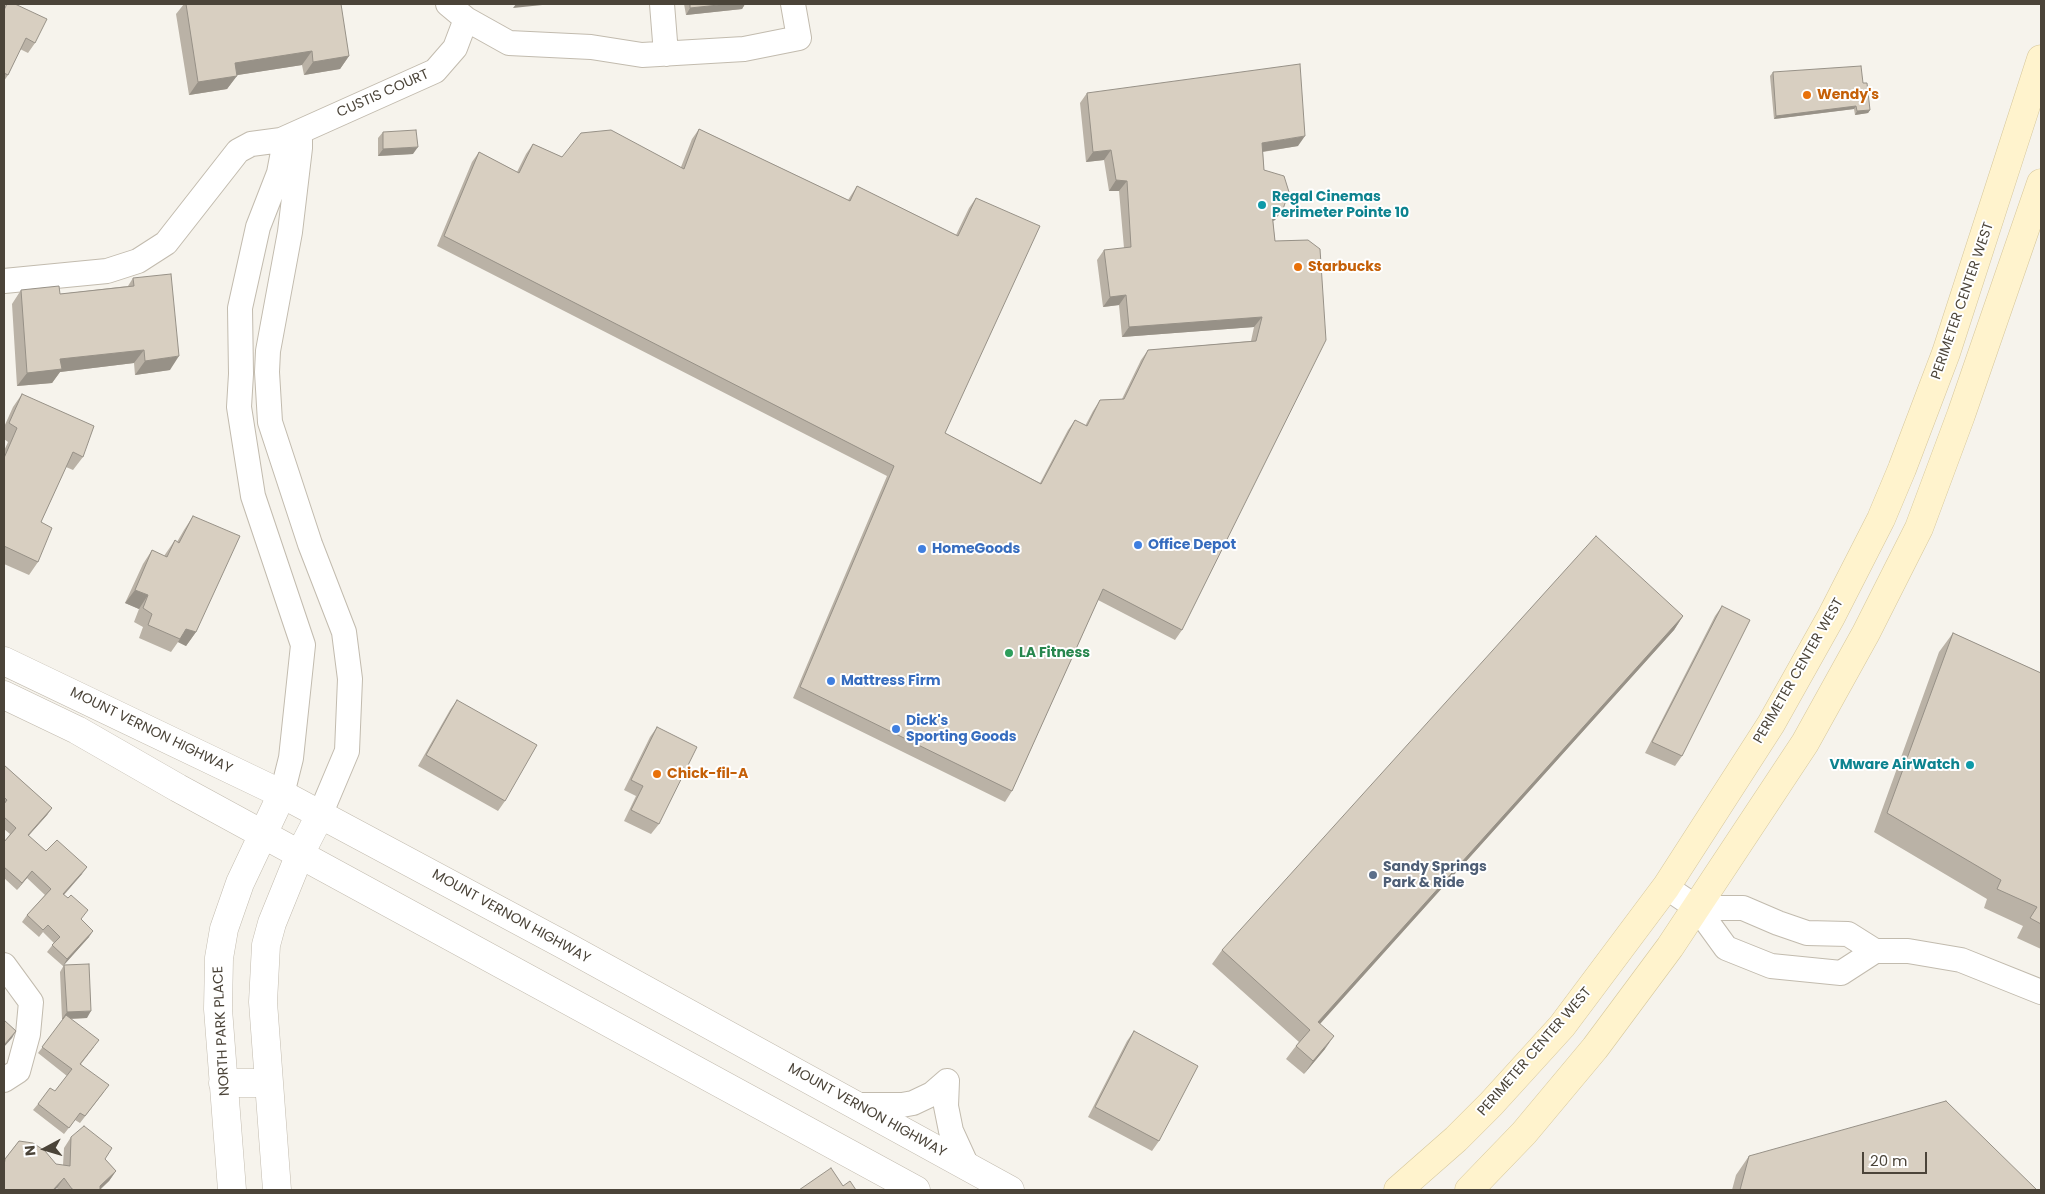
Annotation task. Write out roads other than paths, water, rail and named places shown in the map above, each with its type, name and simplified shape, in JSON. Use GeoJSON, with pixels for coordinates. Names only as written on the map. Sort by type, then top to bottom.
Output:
{"type":"FeatureCollection","features":[{"type":"Feature","properties":{"kind":"main road","name":"PERIMETER CENTER WEST"},"geometry":{"type":"LineString","coordinates":[[1398,1190],[1456,1139],[1491,1104],[1562,1026],[1666,886],[1771,724],[1831,617],[1881,519],[1902,469],[1946,353],[2041,58]]}},
{"type":"Feature","properties":{"kind":"main road"},"geometry":{"type":"LineString","coordinates":[[1469,1190],[1524,1133],[1595,1048],[1697,908],[1805,743],[1866,633],[1919,528],[1961,415],[2041,183]]}},
{"type":"Feature","properties":{"kind":"street"},"geometry":{"type":"LineString","coordinates":[[448,4],[466,19],[509,43],[591,47],[642,55],[744,50],[799,38],[793,4]]}},
{"type":"Feature","properties":{"kind":"street"},"geometry":{"type":"LineString","coordinates":[[662,4],[666,54]]}},
{"type":"Feature","properties":{"kind":"street","name":"CUSTIS COURT"},"geometry":{"type":"LineString","coordinates":[[4,282],[107,271],[138,261],[166,243],[238,151],[251,144],[290,136],[435,71],[455,48],[466,19]]}},
{"type":"Feature","properties":{"kind":"street"},"geometry":{"type":"LineString","coordinates":[[277,1190],[263,987],[266,945],[272,923],[300,854],[320,815],[347,751],[350,679],[344,632],[310,544],[270,422],[267,372],[268,352],[290,232],[300,148],[290,136],[258,227],[240,308],[241,374],[239,407],[253,496],[303,645],[290,758],[282,794]]}},
{"type":"Feature","properties":{"kind":"street","name":"MOUNT VERNON HIGHWAY"},"geometry":{"type":"LineString","coordinates":[[4,661],[282,794],[538,931],[1010,1190]]}},
{"type":"Feature","properties":{"kind":"street"},"geometry":{"type":"LineString","coordinates":[[4,695],[77,730],[263,834],[916,1190]]}},
{"type":"Feature","properties":{"kind":"street","name":"NORTH PARK PLACE"},"geometry":{"type":"LineString","coordinates":[[232,1190],[218,1009],[219,958],[224,929],[240,883],[282,794]]}},
{"type":"Feature","properties":{"kind":"street"},"geometry":{"type":"LineString","coordinates":[[1666,886],[1697,908],[1726,948],[1772,966],[1841,974],[1875,951],[1908,950],[1961,960],[2041,992]]}},
{"type":"Feature","properties":{"kind":"street"},"geometry":{"type":"LineString","coordinates":[[1697,908],[1743,908],[1778,924],[1807,933],[1848,934],[1875,951]]}},
{"type":"Feature","properties":{"kind":"street"},"geometry":{"type":"LineString","coordinates":[[4,965],[31,1002],[28,1034],[18,1071],[4,1080]]}},
{"type":"Feature","properties":{"kind":"street"},"geometry":{"type":"LineString","coordinates":[[854,1105],[913,1103],[932,1094],[947,1081],[946,1106],[950,1124],[968,1166]]}},
{"type":"Feature","properties":{"kind":"street"},"geometry":{"type":"LineString","coordinates":[[224,1083],[269,1083]]}},
{"type":"Feature","properties":{"kind":"place","name":"Wendy's"},"geometry":{"type":"Point","coordinates":[1807,95]}},
{"type":"Feature","properties":{"kind":"place","name":"Regal Cinemas Perimeter Pointe 10"},"geometry":{"type":"Point","coordinates":[1262,205]}},
{"type":"Feature","properties":{"kind":"place","name":"Starbucks"},"geometry":{"type":"Point","coordinates":[1298,267]}},
{"type":"Feature","properties":{"kind":"place","name":"Office Depot"},"geometry":{"type":"Point","coordinates":[1138,545]}},
{"type":"Feature","properties":{"kind":"place","name":"HomeGoods"},"geometry":{"type":"Point","coordinates":[922,549]}},
{"type":"Feature","properties":{"kind":"place","name":"LA Fitness"},"geometry":{"type":"Point","coordinates":[1009,653]}},
{"type":"Feature","properties":{"kind":"place","name":"Mattress Firm"},"geometry":{"type":"Point","coordinates":[831,681]}},
{"type":"Feature","properties":{"kind":"place","name":"Dick's Sporting Goods"},"geometry":{"type":"Point","coordinates":[896,729]}},
{"type":"Feature","properties":{"kind":"place","name":"VMware AirWatch"},"geometry":{"type":"Point","coordinates":[1970,765]}},
{"type":"Feature","properties":{"kind":"place","name":"Chick-fil-A"},"geometry":{"type":"Point","coordinates":[657,774]}},
{"type":"Feature","properties":{"kind":"place","name":"Sandy Springs Park & Ride"},"geometry":{"type":"Point","coordinates":[1373,875]}}]}
